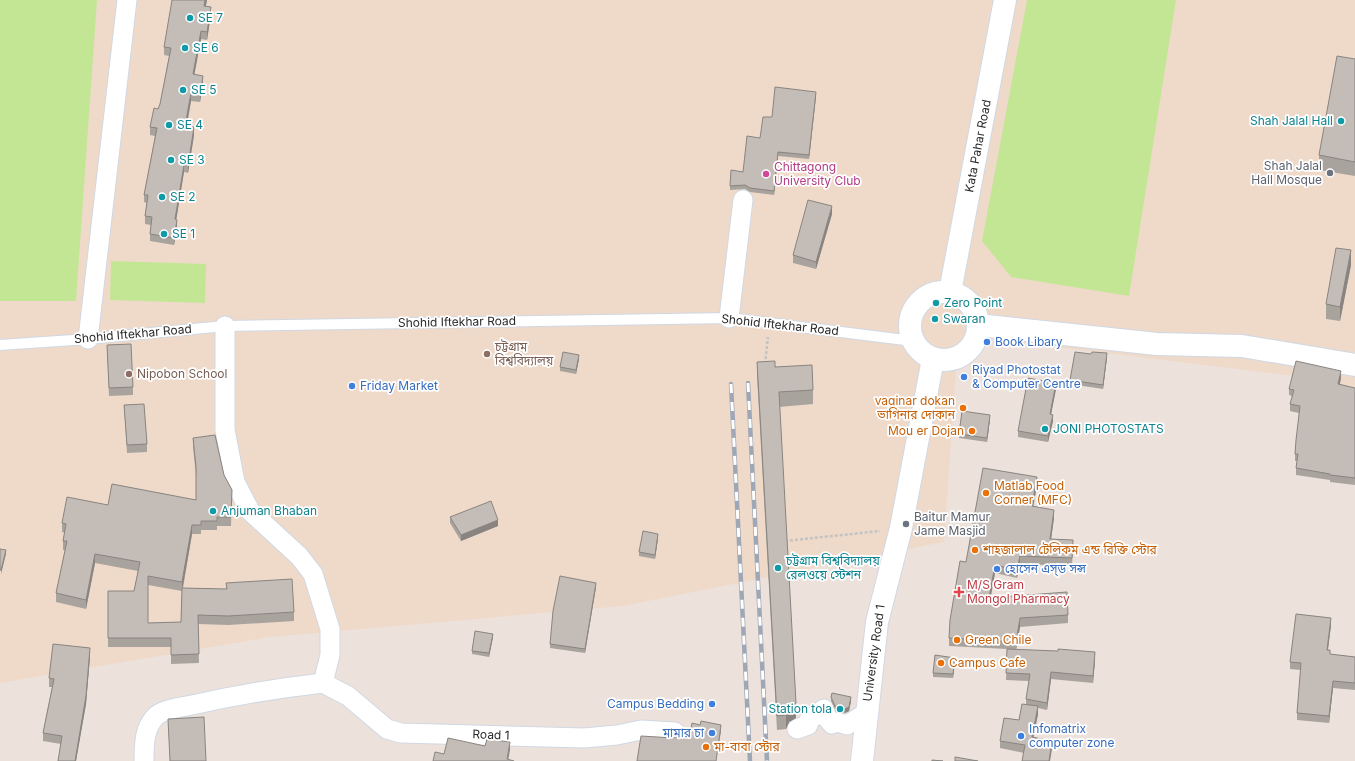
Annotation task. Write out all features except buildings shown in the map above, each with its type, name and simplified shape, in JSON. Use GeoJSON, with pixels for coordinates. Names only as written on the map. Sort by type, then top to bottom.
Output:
{"type":"FeatureCollection","features":[{"type":"Feature","properties":{"kind":"street"},"geometry":{"type":"LineString","coordinates":[[88,339],[127,0]]}},
{"type":"Feature","properties":{"kind":"street","name":"Kata Pahar Road"},"geometry":{"type":"LineString","coordinates":[[957,251],[1005,0]]}},
{"type":"Feature","properties":{"kind":"street","name":"Kata Pahar Road"},"geometry":{"type":"LineString","coordinates":[[950,292],[1005,0]]}},
{"type":"Feature","properties":{"kind":"street"},"geometry":{"type":"LineString","coordinates":[[729,318],[743,200]]}},
{"type":"Feature","properties":{"kind":"street"},"geometry":{"type":"LineString","coordinates":[[939,292],[950,292],[967,300],[973,307],[978,325],[977,336],[972,346],[964,354],[955,359],[933,359],[925,355],[913,341],[910,331],[910,320],[920,301],[929,295],[939,292]]}},
{"type":"Feature","properties":{"kind":"street"},"geometry":{"type":"LineString","coordinates":[[978,325],[1157,344],[1242,346],[1355,366]]}},
{"type":"Feature","properties":{"kind":"street"},"geometry":{"type":"LineString","coordinates":[[144,761],[144,744],[147,729],[158,715],[175,709],[248,693],[323,683],[330,655],[330,629],[313,574],[299,556],[250,511],[235,482],[225,430],[225,326]]}},
{"type":"Feature","properties":{"kind":"street","name":"University Road 1"},"geometry":{"type":"LineString","coordinates":[[862,761],[876,622],[901,528],[933,359]]}},
{"type":"Feature","properties":{"kind":"street","name":"Road 1"},"geometry":{"type":"LineString","coordinates":[[323,683],[348,696],[387,730],[401,733],[584,738],[617,735],[641,730],[675,732]]}},
{"type":"Feature","properties":{"kind":"street"},"geometry":{"type":"LineString","coordinates":[[797,729],[808,725],[809,720],[824,709],[827,718],[832,724],[837,722],[847,725],[866,713]]}},
{"type":"Feature","properties":{"kind":"lane","name":"Shohid Iftekhar Road"},"geometry":{"type":"LineString","coordinates":[[0,345],[88,339],[225,326],[729,318],[913,341]]}},
{"type":"Feature","properties":{"kind":"path"},"geometry":{"type":"LineString","coordinates":[[765,368],[770,323]]}},
{"type":"Feature","properties":{"kind":"path"},"geometry":{"type":"LineString","coordinates":[[785,541],[864,534]]}},
{"type":"Feature","properties":{"kind":"shaded area","name":"চট্টগ্রাম বিশ্ববিদ্যালয়"},"geometry":{"type":"Polygon","coordinates":[[[0,0],[1355,0],[1355,387],[1312,378],[992,339],[956,370],[944,542],[623,606],[270,637],[0,683],[0,0]]]}},
{"type":"Feature","properties":{"kind":"green space"},"geometry":{"type":"Polygon","coordinates":[[[0,0],[97,0],[76,301],[0,301],[0,0]]]}},
{"type":"Feature","properties":{"kind":"green space"},"geometry":{"type":"Polygon","coordinates":[[[1027,0],[1176,0],[1129,296],[1011,277],[982,241],[1027,0]]]}},
{"type":"Feature","properties":{"kind":"green space"},"geometry":{"type":"Polygon","coordinates":[[[111,261],[206,264],[205,303],[110,300],[111,261]]]}},
{"type":"Feature","properties":{"kind":"railway"},"geometry":{"type":"LineString","coordinates":[[748,383],[767,761]]}},
{"type":"Feature","properties":{"kind":"railway"},"geometry":{"type":"LineString","coordinates":[[731,384],[750,761]]}},
{"type":"Feature","properties":{"kind":"place","name":"SE 7"},"geometry":{"type":"Point","coordinates":[190,18]}},
{"type":"Feature","properties":{"kind":"place","name":"SE 6"},"geometry":{"type":"Point","coordinates":[185,48]}},
{"type":"Feature","properties":{"kind":"place","name":"SE 5"},"geometry":{"type":"Point","coordinates":[183,90]}},
{"type":"Feature","properties":{"kind":"place","name":"Shah Jalal Hall"},"geometry":{"type":"Point","coordinates":[1341,121]}},
{"type":"Feature","properties":{"kind":"place","name":"SE 4"},"geometry":{"type":"Point","coordinates":[169,125]}},
{"type":"Feature","properties":{"kind":"place","name":"SE 3"},"geometry":{"type":"Point","coordinates":[171,160]}},
{"type":"Feature","properties":{"kind":"place","name":"Shah Jalal Hall Mosque"},"geometry":{"type":"Point","coordinates":[1330,173]}},
{"type":"Feature","properties":{"kind":"place","name":"Chittagong University Club"},"geometry":{"type":"Point","coordinates":[766,174]}},
{"type":"Feature","properties":{"kind":"place","name":"SE 2"},"geometry":{"type":"Point","coordinates":[162,197]}},
{"type":"Feature","properties":{"kind":"place","name":"SE 1"},"geometry":{"type":"Point","coordinates":[164,234]}},
{"type":"Feature","properties":{"kind":"place","name":"Zero Point"},"geometry":{"type":"Point","coordinates":[936,303]}},
{"type":"Feature","properties":{"kind":"place","name":"Swaran"},"geometry":{"type":"Point","coordinates":[935,319]}},
{"type":"Feature","properties":{"kind":"place","name":"Book Libary"},"geometry":{"type":"Point","coordinates":[987,342]}},
{"type":"Feature","properties":{"kind":"place","name":"চট্টগ্রাম বিশ্ববিদ্যালয়"},"geometry":{"type":"Point","coordinates":[487,354]}},
{"type":"Feature","properties":{"kind":"place","name":"Nipobon School"},"geometry":{"type":"Point","coordinates":[129,374]}},
{"type":"Feature","properties":{"kind":"place","name":"Riyad Photostat & Computer Centre"},"geometry":{"type":"Point","coordinates":[964,377]}},
{"type":"Feature","properties":{"kind":"place","name":"Friday Market"},"geometry":{"type":"Point","coordinates":[352,386]}},
{"type":"Feature","properties":{"kind":"place","name":"vaginar dokan ভাগিনার দোকান"},"geometry":{"type":"Point","coordinates":[963,408]}},
{"type":"Feature","properties":{"kind":"place","name":"JONI PHOTOSTATS"},"geometry":{"type":"Point","coordinates":[1045,429]}},
{"type":"Feature","properties":{"kind":"place","name":"Mou er Dojan"},"geometry":{"type":"Point","coordinates":[972,431]}},
{"type":"Feature","properties":{"kind":"place","name":"Matlab Food Corner (MFC)"},"geometry":{"type":"Point","coordinates":[986,493]}},
{"type":"Feature","properties":{"kind":"place","name":"Anjuman Bhaban"},"geometry":{"type":"Point","coordinates":[213,511]}},
{"type":"Feature","properties":{"kind":"place","name":"Baitur Mamur Jame Masjid"},"geometry":{"type":"Point","coordinates":[906,524]}},
{"type":"Feature","properties":{"kind":"place","name":"শাহজালাল টেলিকম এন্ড রিক্তি স্টোর"},"geometry":{"type":"Point","coordinates":[975,550]}},
{"type":"Feature","properties":{"kind":"place","name":"চট্টগ্রাম বিশ্ববিদ্যালয় রেলওয়ে স্টেশন"},"geometry":{"type":"Point","coordinates":[778,568]}},
{"type":"Feature","properties":{"kind":"place","name":"হোসেন এস্ড সন্স"},"geometry":{"type":"Point","coordinates":[997,569]}},
{"type":"Feature","properties":{"kind":"place","name":"M/S Gram Mongol Pharmacy"},"geometry":{"type":"Point","coordinates":[959,592]}},
{"type":"Feature","properties":{"kind":"place","name":"Green Chile"},"geometry":{"type":"Point","coordinates":[957,640]}},
{"type":"Feature","properties":{"kind":"place","name":"Campus Cafe"},"geometry":{"type":"Point","coordinates":[941,663]}},
{"type":"Feature","properties":{"kind":"place","name":"Campus Bedding"},"geometry":{"type":"Point","coordinates":[712,704]}},
{"type":"Feature","properties":{"kind":"place","name":"Station tola"},"geometry":{"type":"Point","coordinates":[840,709]}},
{"type":"Feature","properties":{"kind":"place","name":"মামার চা"},"geometry":{"type":"Point","coordinates":[712,733]}},
{"type":"Feature","properties":{"kind":"place","name":"Infomatrix computer zone"},"geometry":{"type":"Point","coordinates":[1021,736]}},
{"type":"Feature","properties":{"kind":"place","name":"মা-বাবা স্টোর"},"geometry":{"type":"Point","coordinates":[706,747]}}]}
